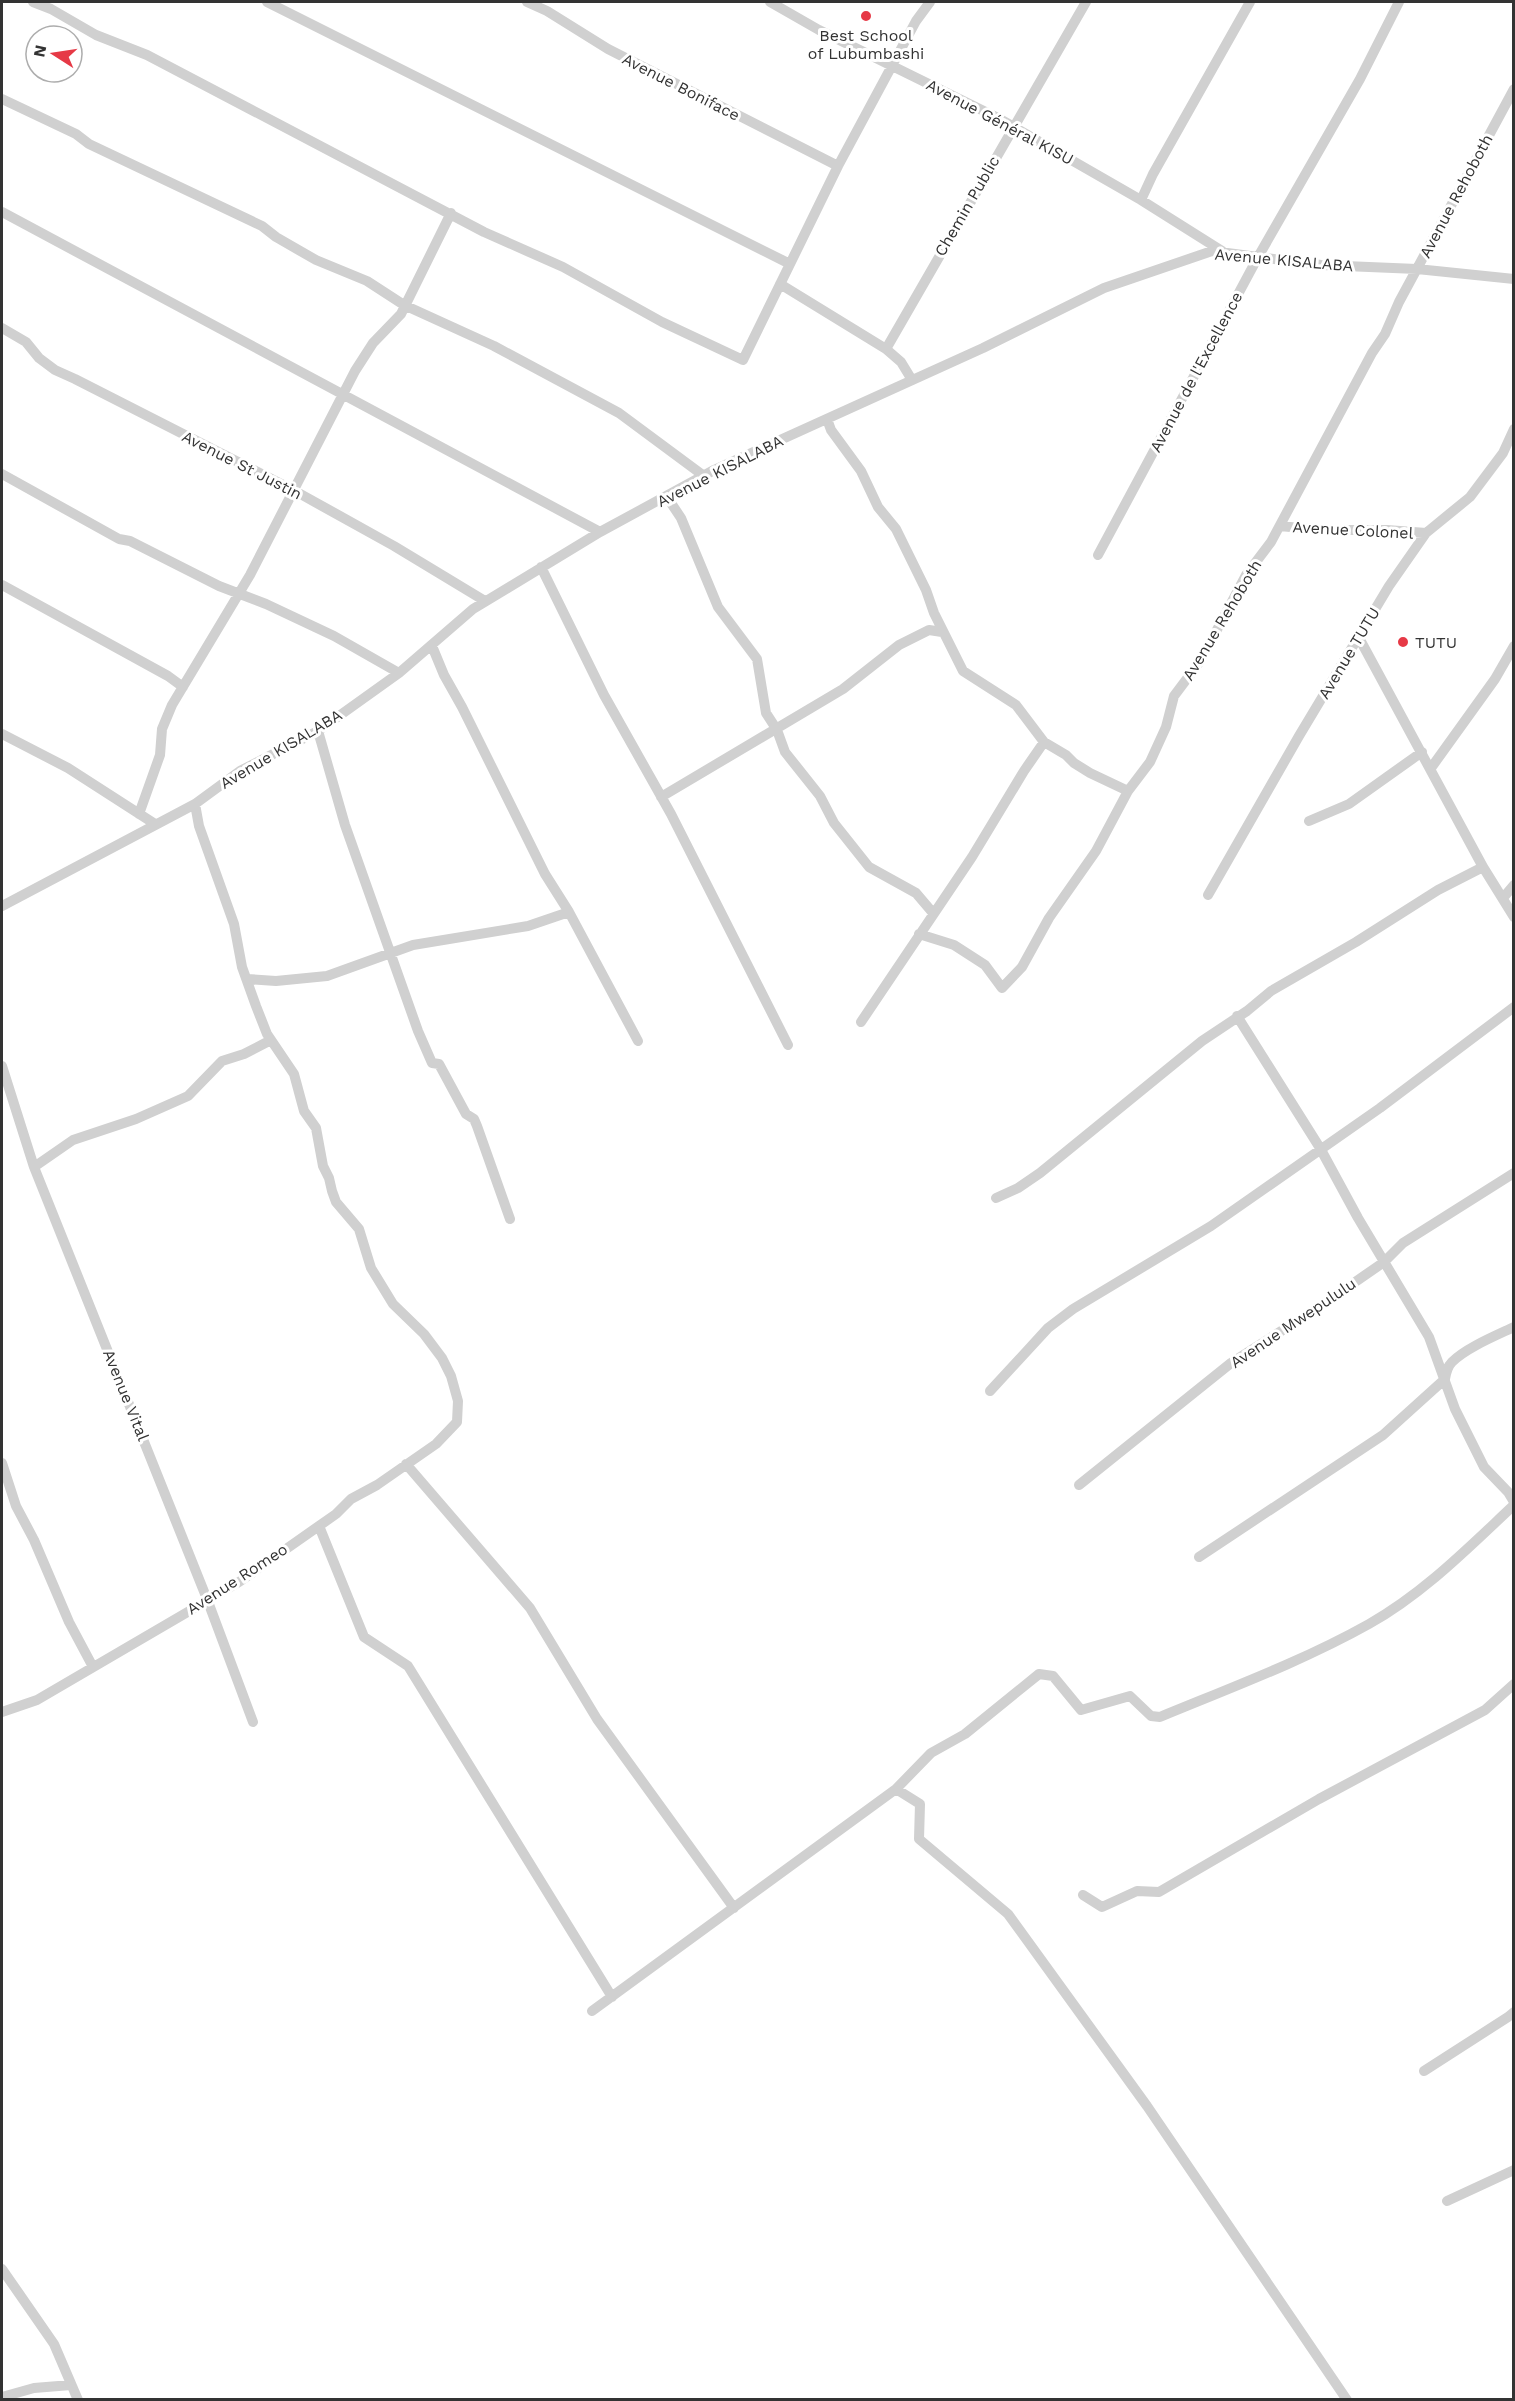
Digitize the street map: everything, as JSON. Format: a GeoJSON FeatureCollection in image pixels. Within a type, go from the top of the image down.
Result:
{"type":"FeatureCollection","features":[{"type":"Feature","properties":{"kind":"street"},"geometry":{"type":"LineString","coordinates":[[33,2],[51,9],[96,35],[147,55],[493,236],[563,267],[662,322],[743,360],[838,166],[916,21],[930,2]]}},
{"type":"Feature","properties":{"kind":"street"},"geometry":{"type":"LineString","coordinates":[[267,2],[790,264]]}},
{"type":"Feature","properties":{"kind":"street","name":"Avenue Boniface"},"geometry":{"type":"LineString","coordinates":[[527,2],[547,11],[608,49],[838,166]]}},
{"type":"Feature","properties":{"kind":"street","name":"Avenue Général KISU"},"geometry":{"type":"LineString","coordinates":[[770,2],[819,30],[1012,126],[1141,200],[1224,253]]}},
{"type":"Feature","properties":{"kind":"street","name":"Chemin Public"},"geometry":{"type":"LineString","coordinates":[[886,349],[1012,126],[1086,2]]}},
{"type":"Feature","properties":{"kind":"street"},"geometry":{"type":"LineString","coordinates":[[1141,200],[1153,174],[1250,2]]}},
{"type":"Feature","properties":{"kind":"street","name":"Avenue de l'Excellence"},"geometry":{"type":"LineString","coordinates":[[1098,555],[1258,257],[1360,79],[1400,2]]}},
{"type":"Feature","properties":{"kind":"street","name":"Avenue Rehoboth"},"geometry":{"type":"LineString","coordinates":[[919,934],[954,945],[985,965],[1002,988],[1022,967],[1049,918],[1096,851],[1128,791],[1158,748],[1174,696],[1201,660],[1232,597],[1280,526],[1372,353],[1385,334],[1417,269],[1514,89]]}},
{"type":"Feature","properties":{"kind":"street"},"geometry":{"type":"LineString","coordinates":[[2,99],[76,134],[89,144],[262,226],[276,237],[316,260],[367,281],[404,304],[494,346],[619,413],[704,476]]}},
{"type":"Feature","properties":{"kind":"street"},"geometry":{"type":"LineString","coordinates":[[2,213],[600,532]]}},
{"type":"Feature","properties":{"kind":"street"},"geometry":{"type":"LineString","coordinates":[[139,814],[160,755],[162,729],[183,687],[239,594],[373,343],[401,314],[451,213]]}},
{"type":"Feature","properties":{"kind":"street","name":"Avenue KISALABA"},"geometry":{"type":"LineString","coordinates":[[5,901],[195,804],[240,771],[318,731],[399,673],[485,601],[600,532],[704,476],[982,348],[1104,288],[1212,251],[1321,265],[1417,269],[1514,279]]}},
{"type":"Feature","properties":{"kind":"street"},"geometry":{"type":"LineString","coordinates":[[780,284],[886,349],[901,362],[912,380]]}},
{"type":"Feature","properties":{"kind":"street","name":"Avenue St Justin"},"geometry":{"type":"LineString","coordinates":[[2,328],[26,342],[39,358],[55,370],[295,491],[394,546],[485,601]]}},
{"type":"Feature","properties":{"kind":"street"},"geometry":{"type":"LineString","coordinates":[[827,419],[831,430],[861,471],[878,507],[896,529],[926,590],[942,632],[963,671],[1016,705],[1044,742],[1066,754],[1074,763],[1090,773],[1128,791]]}},
{"type":"Feature","properties":{"kind":"street","name":"Avenue TUTU"},"geometry":{"type":"LineString","coordinates":[[1208,895],[1299,736],[1389,586],[1426,533],[1470,497],[1503,453],[1514,429]]}},
{"type":"Feature","properties":{"kind":"street"},"geometry":{"type":"LineString","coordinates":[[2,474],[119,539],[130,541],[219,586],[266,604],[334,636],[399,673]]}},
{"type":"Feature","properties":{"kind":"street"},"geometry":{"type":"LineString","coordinates":[[667,497],[681,518],[718,607],[757,659],[766,713],[777,730],[785,752],[820,796],[834,823],[869,867],[916,893],[933,913]]}},
{"type":"Feature","properties":{"kind":"street","name":"Avenue Colonel"},"geometry":{"type":"LineString","coordinates":[[1280,526],[1321,530],[1387,530],[1426,533]]}},
{"type":"Feature","properties":{"kind":"street"},"geometry":{"type":"LineString","coordinates":[[541,567],[604,695],[661,797],[788,1045]]}},
{"type":"Feature","properties":{"kind":"street"},"geometry":{"type":"LineString","coordinates":[[2,585],[168,676],[183,687]]}},
{"type":"Feature","properties":{"kind":"street"},"geometry":{"type":"LineString","coordinates":[[661,797],[843,689],[899,645],[929,630],[942,632]]}},
{"type":"Feature","properties":{"kind":"street"},"geometry":{"type":"LineString","coordinates":[[1358,636],[1483,867],[1514,916]]}},
{"type":"Feature","properties":{"kind":"street"},"geometry":{"type":"LineString","coordinates":[[432,646],[444,675],[545,874],[569,912],[638,1041]]}},
{"type":"Feature","properties":{"kind":"street"},"geometry":{"type":"LineString","coordinates":[[1431,768],[1495,679],[1514,646]]}},
{"type":"Feature","properties":{"kind":"street"},"geometry":{"type":"LineString","coordinates":[[318,731],[345,825],[432,1063],[439,1064],[466,1114],[474,1119],[510,1219]]}},
{"type":"Feature","properties":{"kind":"street"},"geometry":{"type":"LineString","coordinates":[[2,735],[68,768],[155,824]]}},
{"type":"Feature","properties":{"kind":"street"},"geometry":{"type":"LineString","coordinates":[[861,1022],[972,857],[1044,742]]}},
{"type":"Feature","properties":{"kind":"street"},"geometry":{"type":"LineString","coordinates":[[1309,821],[1349,804],[1422,752]]}},
{"type":"Feature","properties":{"kind":"street"},"geometry":{"type":"LineString","coordinates":[[34,1167],[73,1140],[136,1119],[188,1096],[222,1061],[244,1054],[271,1040],[261,1021],[247,979],[234,924],[199,826],[195,804]]}},
{"type":"Feature","properties":{"kind":"street"},"geometry":{"type":"LineString","coordinates":[[996,1198],[1018,1188],[1040,1173],[1202,1041],[1247,1011],[1270,991],[1356,942],[1438,890],[1483,867]]}},
{"type":"Feature","properties":{"kind":"street"},"geometry":{"type":"LineString","coordinates":[[1503,898],[1514,885]]}},
{"type":"Feature","properties":{"kind":"street"},"geometry":{"type":"LineString","coordinates":[[247,979],[276,981],[327,976],[428,941],[528,926],[569,912]]}},
{"type":"Feature","properties":{"kind":"street"},"geometry":{"type":"LineString","coordinates":[[990,1391],[1048,1328],[1073,1309],[1211,1226],[1380,1108],[1514,1007]]}},
{"type":"Feature","properties":{"kind":"street"},"geometry":{"type":"LineString","coordinates":[[592,2011],[896,1788],[931,1753],[965,1734],[1039,1674],[1053,1676],[1081,1710],[1130,1696],[1151,1716],[1160,1717],[1303,1657],[1370,1624],[1416,1593],[1452,1564],[1514,1503],[1508,1492],[1484,1467],[1466,1433],[1429,1336],[1384,1262],[1320,1148],[1237,1016]]}},
{"type":"Feature","properties":{"kind":"street","name":"Avenue Romeo"},"geometry":{"type":"LineString","coordinates":[[2,1712],[37,1700],[238,1582],[336,1514],[351,1499],[377,1485],[435,1444],[457,1422],[458,1401],[451,1376],[442,1358],[424,1334],[393,1304],[374,1273],[359,1229],[336,1202],[323,1166],[316,1128],[304,1111],[294,1074],[271,1040]]}},
{"type":"Feature","properties":{"kind":"street","name":"Avenue Vital"},"geometry":{"type":"LineString","coordinates":[[2,1066],[34,1167],[207,1599],[253,1722]]}},
{"type":"Feature","properties":{"kind":"street","name":"Avenue Mwepululu"},"geometry":{"type":"LineString","coordinates":[[1079,1485],[1231,1363],[1384,1262],[1402,1243],[1514,1173]]}},
{"type":"Feature","properties":{"kind":"street"},"geometry":{"type":"LineString","coordinates":[[1199,1557],[1383,1435],[1445,1380],[1447,1369],[1452,1362],[1481,1343],[1514,1327]]}},
{"type":"Feature","properties":{"kind":"street"},"geometry":{"type":"LineString","coordinates":[[2,1463],[16,1506],[34,1540],[69,1622],[93,1666]]}},
{"type":"Feature","properties":{"kind":"street"},"geometry":{"type":"LineString","coordinates":[[406,1464],[530,1608],[597,1719],[734,1908]]}},
{"type":"Feature","properties":{"kind":"street"},"geometry":{"type":"LineString","coordinates":[[318,1526],[364,1637],[408,1666],[612,1997]]}},
{"type":"Feature","properties":{"kind":"street"},"geometry":{"type":"LineString","coordinates":[[1083,1895],[1102,1907],[1137,1891],[1159,1892],[1318,1799],[1485,1710],[1514,1684]]}},
{"type":"Feature","properties":{"kind":"street"},"geometry":{"type":"LineString","coordinates":[[896,1788],[920,1804],[920,1839],[1008,1914],[1147,2106],[1347,2400]]}},
{"type":"Feature","properties":{"kind":"street"},"geometry":{"type":"LineString","coordinates":[[1424,2070],[1514,2012]]}},
{"type":"Feature","properties":{"kind":"street"},"geometry":{"type":"LineString","coordinates":[[1447,2201],[1514,2170]]}},
{"type":"Feature","properties":{"kind":"street"},"geometry":{"type":"LineString","coordinates":[[2,2269],[54,2344],[78,2400]]}},
{"type":"Feature","properties":{"kind":"street"},"geometry":{"type":"LineString","coordinates":[[2,2397],[34,2388],[71,2385]]}},
{"type":"Feature","properties":{"kind":"place","name":"Best School of Lubumbashi"},"geometry":{"type":"Point","coordinates":[866,16]}},
{"type":"Feature","properties":{"kind":"place","name":"TUTU"},"geometry":{"type":"Point","coordinates":[1403,642]}}]}
